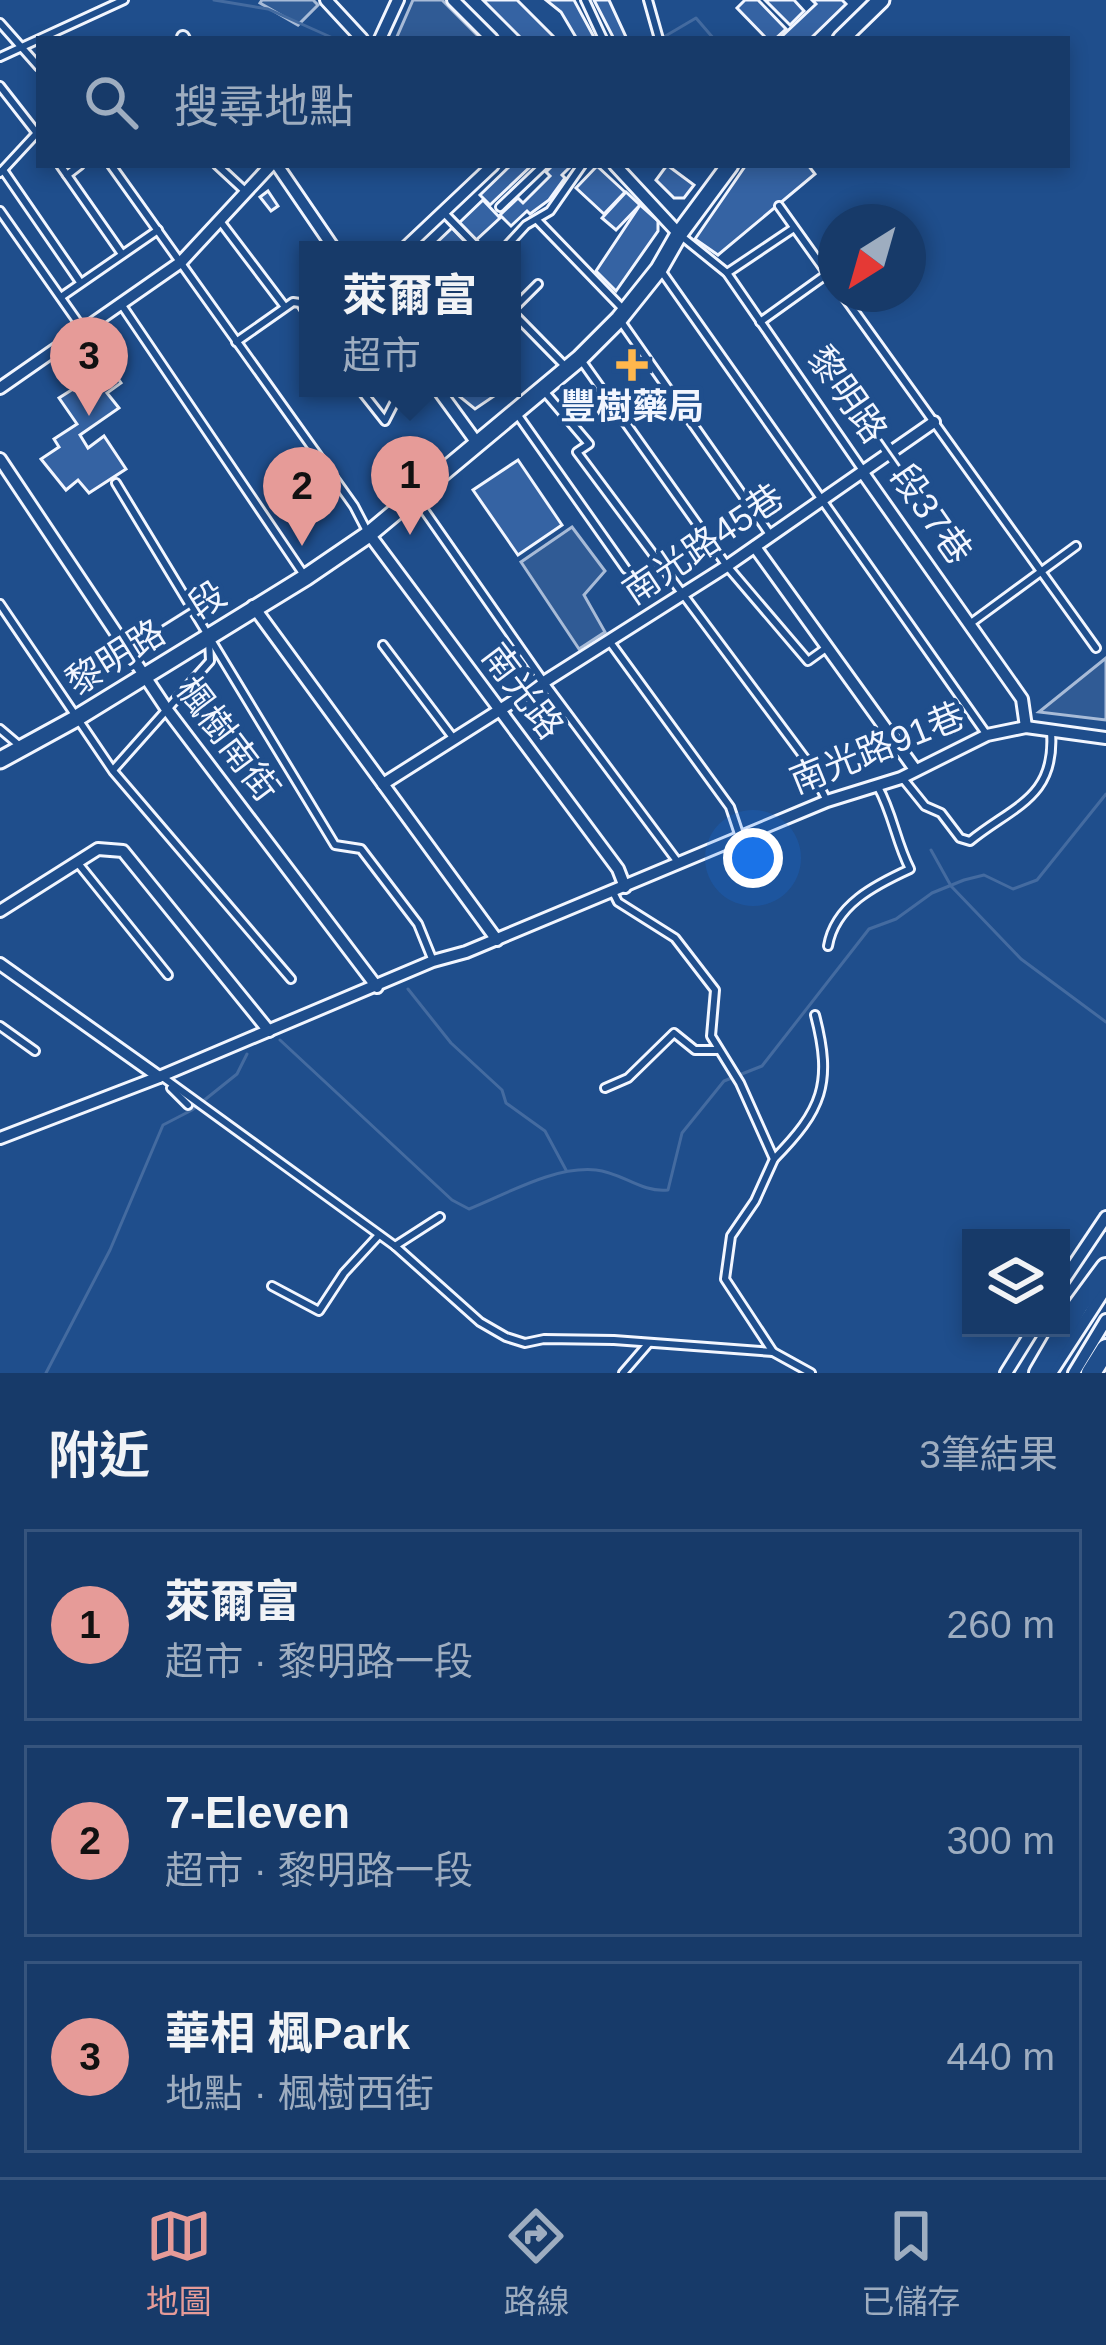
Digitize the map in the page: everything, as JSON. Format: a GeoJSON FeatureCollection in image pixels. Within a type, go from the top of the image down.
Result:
{"type":"FeatureCollection","features":[{"type":"Feature","properties":{"kind":"highway"},"geometry":{"type":"LineString","coordinates":[[1039,1373],[1106,1268]]}},
{"type":"Feature","properties":{"kind":"highway"},"geometry":{"type":"LineString","coordinates":[[1091,1373],[1106,1349]]}},
{"type":"Feature","properties":{"kind":"main road"},"geometry":{"type":"LineString","coordinates":[[844,36],[877,1]]}},
{"type":"Feature","properties":{"kind":"main road","name":"黎明路一段"},"geometry":{"type":"LineString","coordinates":[[0,760],[75,719],[368,534],[573,363],[622,315],[728,168]]}},
{"type":"Feature","properties":{"kind":"street"},"geometry":{"type":"LineString","coordinates":[[326,0],[359,36]]}},
{"type":"Feature","properties":{"kind":"street"},"geometry":{"type":"LineString","coordinates":[[381,36],[398,0]]}},
{"type":"Feature","properties":{"kind":"street"},"geometry":{"type":"LineString","coordinates":[[453,0],[489,36]]}},
{"type":"Feature","properties":{"kind":"street"},"geometry":{"type":"LineString","coordinates":[[0,388],[163,270],[181,262],[271,168]]}},
{"type":"Feature","properties":{"kind":"street"},"geometry":{"type":"LineString","coordinates":[[276,168],[329,241]]}},
{"type":"Feature","properties":{"kind":"street"},"geometry":{"type":"LineString","coordinates":[[412,241],[490,168]]}},
{"type":"Feature","properties":{"kind":"street"},"geometry":{"type":"LineString","coordinates":[[618,168],[679,235]]}},
{"type":"Feature","properties":{"kind":"street"},"geometry":{"type":"LineString","coordinates":[[444,397],[477,443]]}},
{"type":"Feature","properties":{"kind":"street","name":"南光路45巷"},"geometry":{"type":"LineString","coordinates":[[383,784],[727,566],[934,422]]}},
{"type":"Feature","properties":{"kind":"street","name":"楓樹南街"},"geometry":{"type":"LineString","coordinates":[[0,459],[168,711],[377,987]]}},
{"type":"Feature","properties":{"kind":"street","name":"黎明路一段37巷"},"geometry":{"type":"LineString","coordinates":[[863,472],[1022,699],[1026,727]]}},
{"type":"Feature","properties":{"kind":"street","name":"南光路"},"geometry":{"type":"LineString","coordinates":[[368,534],[618,868],[619,890]]}},
{"type":"Feature","properties":{"kind":"street"},"geometry":{"type":"LineString","coordinates":[[755,547],[914,768]]}},
{"type":"Feature","properties":{"kind":"street"},"geometry":{"type":"LineString","coordinates":[[253,606],[497,940]]}},
{"type":"Feature","properties":{"kind":"street","name":"南光路91巷"},"geometry":{"type":"LineString","coordinates":[[0,1138],[161,1077],[827,801],[901,778],[987,735],[1026,727],[1106,738]]}},
{"type":"Feature","properties":{"kind":"street"},"geometry":{"type":"LineString","coordinates":[[0,910],[98,849],[123,851],[269,1031]]}},
{"type":"Feature","properties":{"kind":"street"},"geometry":{"type":"LineString","coordinates":[[0,964],[161,1077]]}},
{"type":"Feature","properties":{"kind":"street"},"geometry":{"type":"LineString","coordinates":[[1070,1271],[1106,1217]]}},
{"type":"Feature","properties":{"kind":"street"},"geometry":{"type":"LineString","coordinates":[[1051,1373],[1106,1288]]}},
{"type":"Feature","properties":{"kind":"street"},"geometry":{"type":"LineString","coordinates":[[1074,1373],[1106,1320]]}},
{"type":"Feature","properties":{"kind":"street"},"geometry":{"type":"LineString","coordinates":[[1008,1372],[1029,1337]]}},
{"type":"Feature","properties":{"kind":"lane"},"geometry":{"type":"LineString","coordinates":[[41,36],[124,0]]}},
{"type":"Feature","properties":{"kind":"lane"},"geometry":{"type":"LineString","coordinates":[[585,0],[603,36]]}},
{"type":"Feature","properties":{"kind":"lane"},"geometry":{"type":"LineString","coordinates":[[648,0],[658,36]]}},
{"type":"Feature","properties":{"kind":"lane"},"geometry":{"type":"LineString","coordinates":[[0,23],[15,44],[22,44]]}},
{"type":"Feature","properties":{"kind":"lane"},"geometry":{"type":"LineString","coordinates":[[0,57],[36,38]]}},
{"type":"Feature","properties":{"kind":"lane"},"geometry":{"type":"LineString","coordinates":[[22,44],[36,63]]}},
{"type":"Feature","properties":{"kind":"lane"},"geometry":{"type":"LineString","coordinates":[[0,86],[36,132]]}},
{"type":"Feature","properties":{"kind":"lane"},"geometry":{"type":"LineString","coordinates":[[36,137],[2,172],[80,282]]}},
{"type":"Feature","properties":{"kind":"lane"},"geometry":{"type":"LineString","coordinates":[[62,168],[122,254]]}},
{"type":"Feature","properties":{"kind":"lane"},"geometry":{"type":"LineString","coordinates":[[67,175],[76,168]]}},
{"type":"Feature","properties":{"kind":"lane"},"geometry":{"type":"LineString","coordinates":[[113,168],[354,506],[368,534]]}},
{"type":"Feature","properties":{"kind":"lane"},"geometry":{"type":"LineString","coordinates":[[220,168],[245,191]]}},
{"type":"Feature","properties":{"kind":"lane"},"geometry":{"type":"LineString","coordinates":[[500,207],[541,168]]}},
{"type":"Feature","properties":{"kind":"lane"},"geometry":{"type":"LineString","coordinates":[[511,241],[526,225],[550,212],[580,168]]}},
{"type":"Feature","properties":{"kind":"lane"},"geometry":{"type":"LineString","coordinates":[[779,206],[818,261]]}},
{"type":"Feature","properties":{"kind":"lane"},"geometry":{"type":"LineString","coordinates":[[0,211],[84,331]]}},
{"type":"Feature","properties":{"kind":"lane"},"geometry":{"type":"LineString","coordinates":[[442,211],[471,241]]}},
{"type":"Feature","properties":{"kind":"lane"},"geometry":{"type":"LineString","coordinates":[[220,220],[285,307]]}},
{"type":"Feature","properties":{"kind":"lane"},"geometry":{"type":"LineString","coordinates":[[536,220],[622,315],[772,536]]}},
{"type":"Feature","properties":{"kind":"lane"},"geometry":{"type":"LineString","coordinates":[[727,273],[794,228]]}},
{"type":"Feature","properties":{"kind":"lane"},"geometry":{"type":"LineString","coordinates":[[61,297],[158,230]]}},
{"type":"Feature","properties":{"kind":"lane","name":"黎明路一段37巷"},"geometry":{"type":"LineString","coordinates":[[679,235],[727,273],[863,472]]}},
{"type":"Feature","properties":{"kind":"lane"},"geometry":{"type":"LineString","coordinates":[[659,269],[987,735]]}},
{"type":"Feature","properties":{"kind":"lane"},"geometry":{"type":"LineString","coordinates":[[760,322],[818,280]]}},
{"type":"Feature","properties":{"kind":"lane"},"geometry":{"type":"LineString","coordinates":[[521,302],[538,284]]}},
{"type":"Feature","properties":{"kind":"lane"},"geometry":{"type":"LineString","coordinates":[[236,342],[293,302],[299,303]]}},
{"type":"Feature","properties":{"kind":"lane"},"geometry":{"type":"LineString","coordinates":[[121,304],[306,577]]}},
{"type":"Feature","properties":{"kind":"lane"},"geometry":{"type":"LineString","coordinates":[[855,312],[1096,649]]}},
{"type":"Feature","properties":{"kind":"lane"},"geometry":{"type":"LineString","coordinates":[[521,319],[573,363],[727,566],[808,661],[826,648]]}},
{"type":"Feature","properties":{"kind":"lane"},"geometry":{"type":"LineString","coordinates":[[542,388],[589,444],[577,452],[807,761],[827,801]]}},
{"type":"Feature","properties":{"kind":"lane"},"geometry":{"type":"LineString","coordinates":[[366,397],[385,421],[397,397]]}},
{"type":"Feature","properties":{"kind":"lane"},"geometry":{"type":"LineString","coordinates":[[515,411],[626,569]]}},
{"type":"Feature","properties":{"kind":"lane"},"geometry":{"type":"LineString","coordinates":[[116,483],[335,845],[361,849],[418,924],[433,961]]}},
{"type":"Feature","properties":{"kind":"lane"},"geometry":{"type":"LineString","coordinates":[[412,494],[678,863]]}},
{"type":"Feature","properties":{"kind":"lane"},"geometry":{"type":"LineString","coordinates":[[970,623],[1076,545]]}},
{"type":"Feature","properties":{"kind":"lane"},"geometry":{"type":"LineString","coordinates":[[0,604],[113,771],[292,979]]}},
{"type":"Feature","properties":{"kind":"lane"},"geometry":{"type":"LineString","coordinates":[[113,771],[210,661],[208,637]]}},
{"type":"Feature","properties":{"kind":"lane"},"geometry":{"type":"LineString","coordinates":[[610,642],[730,807],[740,838]]}},
{"type":"Feature","properties":{"kind":"lane"},"geometry":{"type":"LineString","coordinates":[[383,645],[454,740]]}},
{"type":"Feature","properties":{"kind":"lane"},"geometry":{"type":"LineString","coordinates":[[0,729],[22,747]]}},
{"type":"Feature","properties":{"kind":"lane"},"geometry":{"type":"LineString","coordinates":[[901,778],[960,838],[970,841],[1034,796],[1048,775],[1051,732]]}},
{"type":"Feature","properties":{"kind":"lane"},"geometry":{"type":"LineString","coordinates":[[828,946],[846,909],[882,882],[910,869],[878,786]]}},
{"type":"Feature","properties":{"kind":"lane"},"geometry":{"type":"LineString","coordinates":[[77,862],[168,975]]}},
{"type":"Feature","properties":{"kind":"lane"},"geometry":{"type":"LineString","coordinates":[[619,890],[618,902],[675,938],[710,980],[716,995],[711,1036],[740,1083],[774,1159]]}},
{"type":"Feature","properties":{"kind":"lane"},"geometry":{"type":"LineString","coordinates":[[773,1352],[725,1279],[724,1269],[734,1229],[755,1201],[774,1159],[807,1126],[819,1100],[823,1046],[815,1015]]}},
{"type":"Feature","properties":{"kind":"lane"},"geometry":{"type":"LineString","coordinates":[[0,1026],[35,1051]]}},
{"type":"Feature","properties":{"kind":"lane"},"geometry":{"type":"LineString","coordinates":[[605,1088],[628,1078],[674,1033],[695,1050],[717,1050]]}},
{"type":"Feature","properties":{"kind":"lane"},"geometry":{"type":"LineString","coordinates":[[161,1077],[188,1105]]}},
{"type":"Feature","properties":{"kind":"lane"},"geometry":{"type":"LineString","coordinates":[[161,1077],[395,1246],[480,1322],[518,1342],[563,1338],[773,1352],[811,1373]]}},
{"type":"Feature","properties":{"kind":"lane"},"geometry":{"type":"LineString","coordinates":[[395,1246],[440,1217]]}},
{"type":"Feature","properties":{"kind":"lane"},"geometry":{"type":"LineString","coordinates":[[272,1286],[319,1311],[344,1273],[379,1234]]}},
{"type":"Feature","properties":{"kind":"lane"},"geometry":{"type":"LineString","coordinates":[[623,1373],[650,1342]]}},
{"type":"Feature","properties":{"kind":"shaded area"},"geometry":{"type":"Polygon","coordinates":[[[313,0],[318,5],[298,25],[260,3],[313,0]]]}},
{"type":"Feature","properties":{"kind":"shaded area"},"geometry":{"type":"Polygon","coordinates":[[[413,0],[442,0],[478,36],[397,36],[413,0]]]}},
{"type":"Feature","properties":{"kind":"shaded area"},"geometry":{"type":"Polygon","coordinates":[[[572,527],[605,571],[584,595],[605,632],[579,649],[521,562],[572,527]]]}},
{"type":"Feature","properties":{"kind":"shaded area"},"geometry":{"type":"Polygon","coordinates":[[[1106,658],[1106,720],[1039,712],[1106,658]]]}},
{"type":"Feature","properties":{"kind":"building"},"geometry":{"type":"Polygon","coordinates":[[[483,0],[517,0],[553,36],[519,36],[483,0]]]}},
{"type":"Feature","properties":{"kind":"building"},"geometry":{"type":"Polygon","coordinates":[[[546,0],[574,0],[593,36],[575,36],[561,12],[546,0]]]}},
{"type":"Feature","properties":{"kind":"building"},"geometry":{"type":"Polygon","coordinates":[[[594,0],[609,0],[626,36],[612,36],[594,0]]]}},
{"type":"Feature","properties":{"kind":"building"},"geometry":{"type":"Polygon","coordinates":[[[745,0],[758,0],[786,29],[778,36],[764,36],[737,8],[745,0]]]}},
{"type":"Feature","properties":{"kind":"building"},"geometry":{"type":"Polygon","coordinates":[[[765,0],[794,0],[804,11],[790,25],[765,0]]]}},
{"type":"Feature","properties":{"kind":"building"},"geometry":{"type":"Polygon","coordinates":[[[812,0],[846,4],[813,36],[782,36],[816,4],[812,0]]]}},
{"type":"Feature","properties":{"kind":"building"},"geometry":{"type":"Polygon","coordinates":[[[508,168],[529,168],[490,205],[480,195],[508,168]]]}},
{"type":"Feature","properties":{"kind":"building"},"geometry":{"type":"Polygon","coordinates":[[[569,168],[549,200],[511,226],[500,215],[518,198],[523,203],[550,176],[546,172],[569,168]]]}},
{"type":"Feature","properties":{"kind":"building"},"geometry":{"type":"Polygon","coordinates":[[[599,168],[625,192],[604,214],[576,188],[599,168]]]}},
{"type":"Feature","properties":{"kind":"building"},"geometry":{"type":"Polygon","coordinates":[[[665,168],[671,168],[694,185],[684,198],[674,198],[656,180],[665,168]]]}},
{"type":"Feature","properties":{"kind":"building"},"geometry":{"type":"Polygon","coordinates":[[[744,168],[810,168],[815,174],[718,255],[695,239],[744,168]]]}},
{"type":"Feature","properties":{"kind":"building"},"geometry":{"type":"Polygon","coordinates":[[[268,191],[278,206],[271,211],[260,197],[268,191]]]}},
{"type":"Feature","properties":{"kind":"building"},"geometry":{"type":"Polygon","coordinates":[[[626,192],[640,205],[616,230],[602,218],[626,192]]]}},
{"type":"Feature","properties":{"kind":"building"},"geometry":{"type":"Polygon","coordinates":[[[483,200],[500,218],[475,241],[459,223],[483,200]]]}},
{"type":"Feature","properties":{"kind":"building"},"geometry":{"type":"Polygon","coordinates":[[[640,205],[658,221],[658,231],[616,291],[596,271],[640,205]]]}},
{"type":"Feature","properties":{"kind":"building"},"geometry":{"type":"Polygon","coordinates":[[[452,228],[464,241],[438,241],[452,228]]]}},
{"type":"Feature","properties":{"kind":"building"},"geometry":{"type":"Polygon","coordinates":[[[97,348],[121,383],[107,393],[119,408],[80,435],[88,448],[104,436],[126,469],[89,493],[78,480],[66,490],[41,459],[59,447],[54,439],[77,424],[59,398],[73,389],[59,370],[97,348]]]}},
{"type":"Feature","properties":{"kind":"building"},"geometry":{"type":"Polygon","coordinates":[[[460,397],[493,397],[475,409],[460,397]]]}},
{"type":"Feature","properties":{"kind":"building"},"geometry":{"type":"Polygon","coordinates":[[[518,460],[562,525],[518,555],[473,490],[518,460]]]}},
{"type":"Feature","properties":{"kind":"waterway"},"geometry":{"type":"LineString","coordinates":[[214,0],[268,9],[328,36]]}},
{"type":"Feature","properties":{"kind":"waterway"},"geometry":{"type":"LineString","coordinates":[[665,36],[696,18],[711,36]]}},
{"type":"Feature","properties":{"kind":"waterway"},"geometry":{"type":"LineString","coordinates":[[280,1040],[452,1200],[469,1209],[531,1182],[580,1170],[668,1190],[682,1133],[724,1081],[762,1066],[869,929],[964,880],[984,875],[1013,889],[1037,880],[1106,794]]}},
{"type":"Feature","properties":{"kind":"waterway"},"geometry":{"type":"LineString","coordinates":[[931,850],[951,886],[1021,959],[1106,1022]]}},
{"type":"Feature","properties":{"kind":"waterway"},"geometry":{"type":"LineString","coordinates":[[408,989],[451,1043],[502,1090],[506,1103],[545,1131],[566,1170]]}},
{"type":"Feature","properties":{"kind":"waterway"},"geometry":{"type":"LineString","coordinates":[[46,1373],[110,1250],[163,1125],[192,1110],[237,1074],[247,1054]]}},
{"type":"Feature","properties":{"kind":"place","name":"豐樹藥局"},"geometry":{"type":"Point","coordinates":[632,365]}},
{"type":"Feature","properties":{"kind":"place","name":"華相 楓Park"},"geometry":{"type":"Point","coordinates":[89,416]}},
{"type":"Feature","properties":{"kind":"place","name":"萊爾富"},"geometry":{"type":"Point","coordinates":[410,535]}},
{"type":"Feature","properties":{"kind":"place","name":"7-Eleven"},"geometry":{"type":"Point","coordinates":[302,546]}}]}
